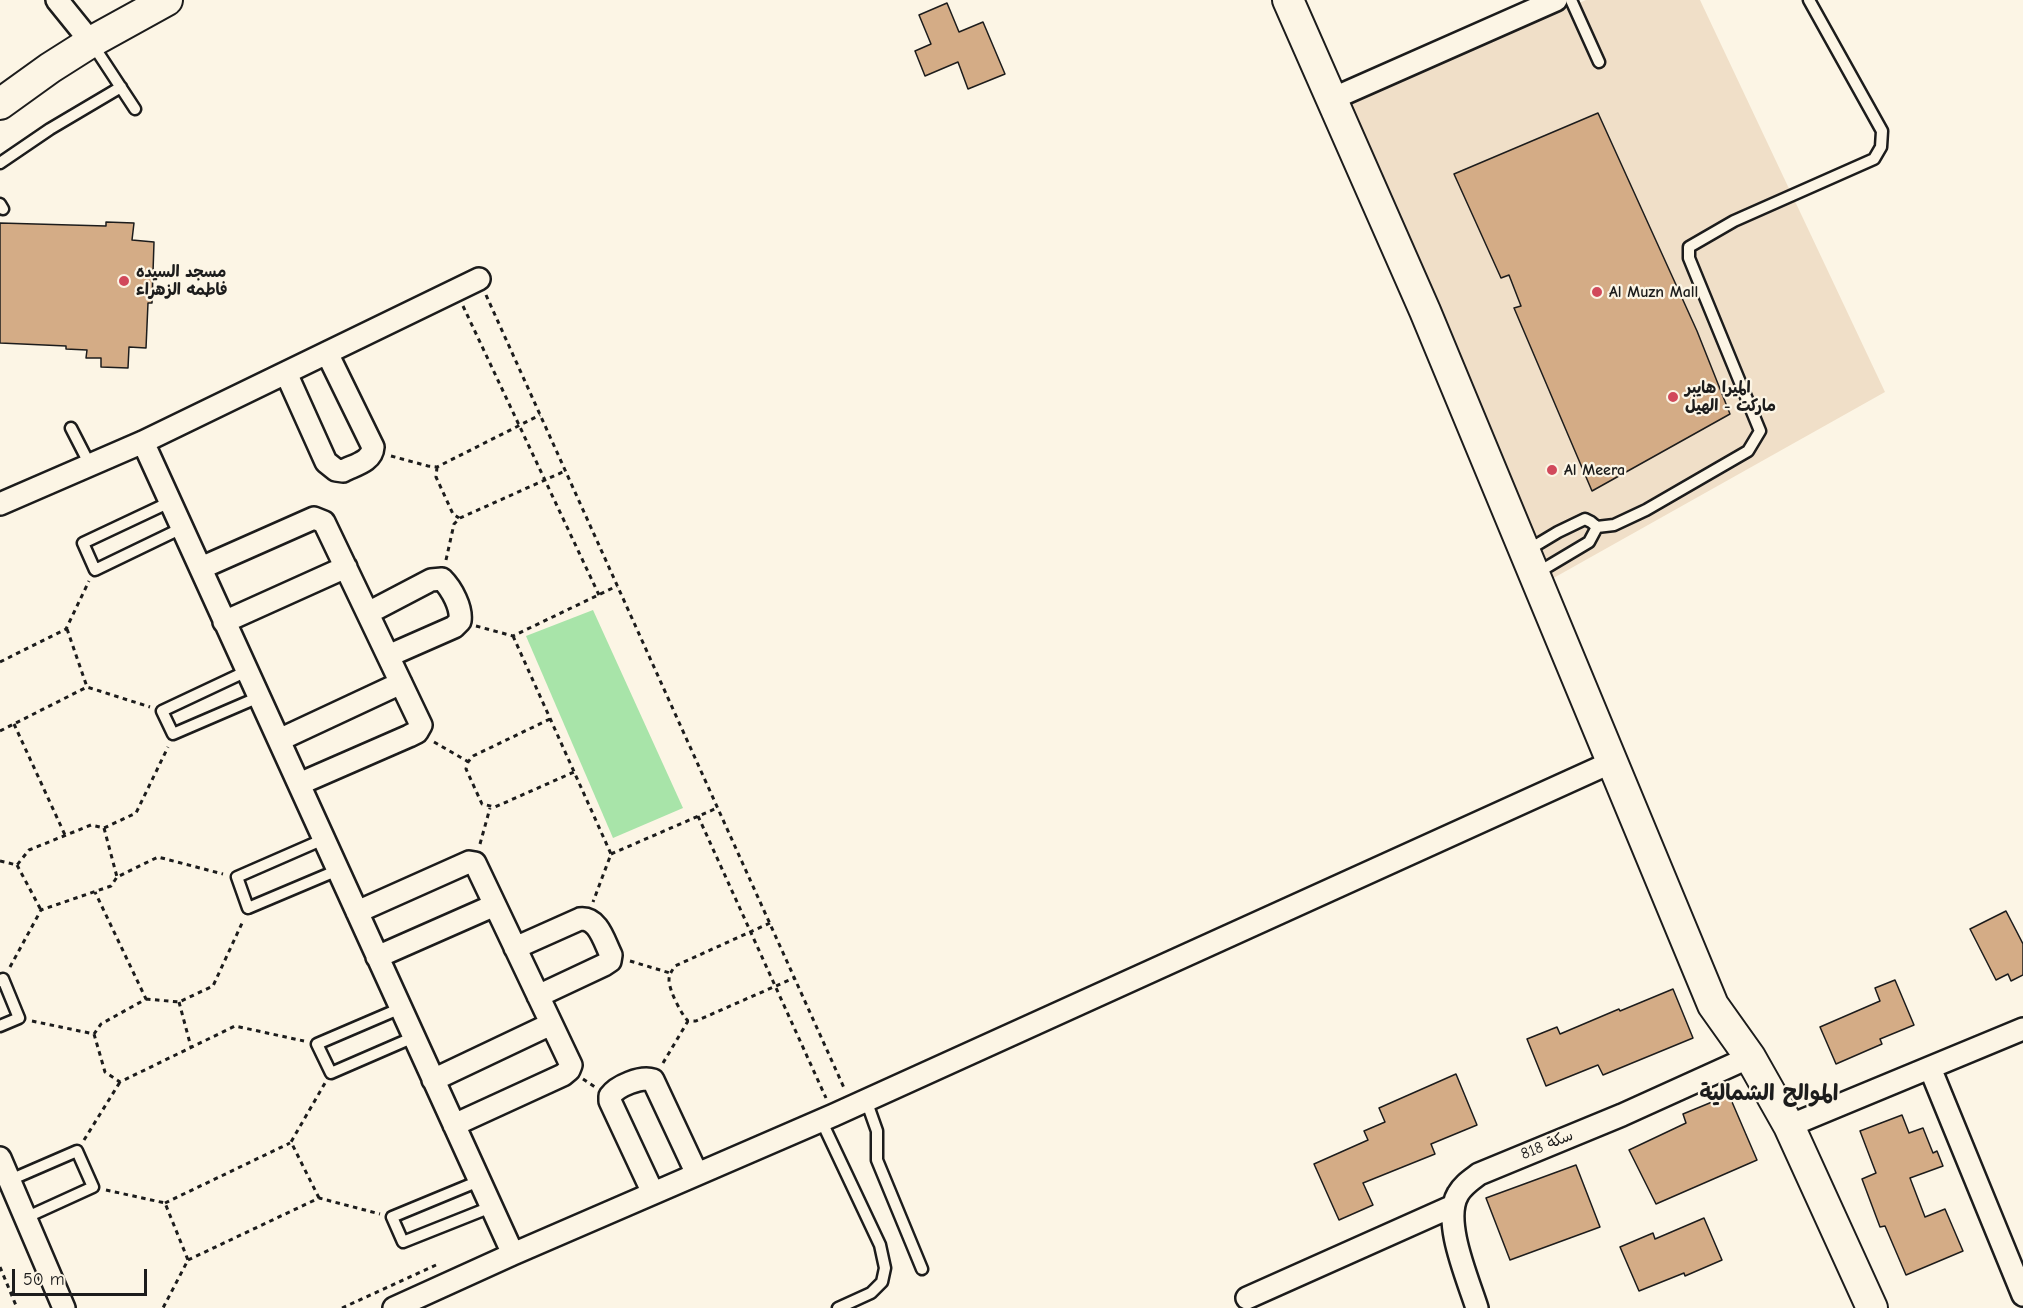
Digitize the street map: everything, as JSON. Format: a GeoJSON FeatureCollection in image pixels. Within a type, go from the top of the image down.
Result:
{"type":"FeatureCollection","features":[{"type":"Feature","properties":{"kind":"street"},"geometry":{"type":"LineString","coordinates":[[57,0],[91,42]]}},
{"type":"Feature","properties":{"kind":"street"},"geometry":{"type":"LineString","coordinates":[[0,104],[91,42],[168,0]]}},
{"type":"Feature","properties":{"kind":"street"},"geometry":{"type":"LineString","coordinates":[[1288,0],[1425,311],[1713,1005],[1750,1057],[1789,1126],[1872,1308]]}},
{"type":"Feature","properties":{"kind":"street"},"geometry":{"type":"LineString","coordinates":[[1332,99],[1556,0]]}},
{"type":"Feature","properties":{"kind":"street"},"geometry":{"type":"LineString","coordinates":[[0,504],[143,442],[479,279]]}},
{"type":"Feature","properties":{"kind":"street"},"geometry":{"type":"LineString","coordinates":[[286,373],[330,468],[343,471],[368,459],[373,451],[327,353]]}},
{"type":"Feature","properties":{"kind":"street"},"geometry":{"type":"LineString","coordinates":[[143,442],[513,1254]]}},
{"type":"Feature","properties":{"kind":"street"},"geometry":{"type":"LineString","coordinates":[[201,568],[314,518],[324,522],[401,683],[419,728],[299,784]]}},
{"type":"Feature","properties":{"kind":"street"},"geometry":{"type":"LineString","coordinates":[[224,622],[346,567]]}},
{"type":"Feature","properties":{"kind":"street"},"geometry":{"type":"LineString","coordinates":[[368,613],[431,580],[442,579],[461,614],[460,621],[454,627],[388,656]]}},
{"type":"Feature","properties":{"kind":"street"},"geometry":{"type":"LineString","coordinates":[[279,740],[401,683]]}},
{"type":"Feature","properties":{"kind":"street"},"geometry":{"type":"LineString","coordinates":[[394,1308],[843,1110],[1612,762]]}},
{"type":"Feature","properties":{"kind":"street"},"geometry":{"type":"LineString","coordinates":[[357,912],[469,862],[475,863],[571,1065],[563,1075],[454,1125]]}},
{"type":"Feature","properties":{"kind":"street"},"geometry":{"type":"LineString","coordinates":[[377,957],[495,905]]}},
{"type":"Feature","properties":{"kind":"street"},"geometry":{"type":"LineString","coordinates":[[515,948],[587,918],[594,921],[611,955],[610,961],[604,965],[538,996]]}},
{"type":"Feature","properties":{"kind":"street"},"geometry":{"type":"LineString","coordinates":[[433,1080],[551,1024]]}},
{"type":"Feature","properties":{"kind":"street"},"geometry":{"type":"LineString","coordinates":[[1789,1126],[2023,1029]]}},
{"type":"Feature","properties":{"kind":"street","name":"سكة 818"},"geometry":{"type":"LineString","coordinates":[[1454,1206],[1458,1194],[1479,1174],[1622,1115],[1750,1057]]}},
{"type":"Feature","properties":{"kind":"street"},"geometry":{"type":"LineString","coordinates":[[1929,1068],[2023,1295]]}},
{"type":"Feature","properties":{"kind":"street"},"geometry":{"type":"LineString","coordinates":[[653,1193],[610,1101],[613,1092],[643,1078],[653,1080],[697,1174]]}},
{"type":"Feature","properties":{"kind":"street"},"geometry":{"type":"LineString","coordinates":[[0,1158],[64,1308]]}},
{"type":"Feature","properties":{"kind":"street"},"geometry":{"type":"LineString","coordinates":[[1247,1298],[1454,1206]]}},
{"type":"Feature","properties":{"kind":"street"},"geometry":{"type":"LineString","coordinates":[[1454,1206],[1452,1219],[1458,1246],[1477,1308]]}},
{"type":"Feature","properties":{"kind":"lane"},"geometry":{"type":"LineString","coordinates":[[1570,0],[1599,62]]}},
{"type":"Feature","properties":{"kind":"lane"},"geometry":{"type":"LineString","coordinates":[[1597,527],[1614,525],[1646,510],[1748,451],[1760,431],[1689,258],[1689,247],[1734,221],[1874,159],[1881,147],[1882,131],[1809,0]]}},
{"type":"Feature","properties":{"kind":"lane"},"geometry":{"type":"LineString","coordinates":[[91,42],[135,109]]}},
{"type":"Feature","properties":{"kind":"lane"},"geometry":{"type":"LineString","coordinates":[[0,163],[50,129],[121,87]]}},
{"type":"Feature","properties":{"kind":"lane"},"geometry":{"type":"LineString","coordinates":[[71,428],[90,465]]}},
{"type":"Feature","properties":{"kind":"lane"},"geometry":{"type":"LineString","coordinates":[[170,502],[83,543],[95,570],[182,528]]}},
{"type":"Feature","properties":{"kind":"lane"},"geometry":{"type":"LineString","coordinates":[[1530,563],[1558,532],[1585,519],[1597,527]]}},
{"type":"Feature","properties":{"kind":"lane"},"geometry":{"type":"LineString","coordinates":[[1530,563],[1589,542],[1597,527]]}},
{"type":"Feature","properties":{"kind":"lane"},"geometry":{"type":"LineString","coordinates":[[247,671],[162,711],[173,735],[259,697]]}},
{"type":"Feature","properties":{"kind":"lane"},"geometry":{"type":"LineString","coordinates":[[324,839],[237,877],[248,908],[338,870]]}},
{"type":"Feature","properties":{"kind":"lane"},"geometry":{"type":"LineString","coordinates":[[0,1026],[19,1018],[2,980]]}},
{"type":"Feature","properties":{"kind":"lane"},"geometry":{"type":"LineString","coordinates":[[401,1008],[317,1044],[331,1073],[414,1037]]}},
{"type":"Feature","properties":{"kind":"lane"},"geometry":{"type":"LineString","coordinates":[[843,1110],[877,1131],[877,1160],[922,1269]]}},
{"type":"Feature","properties":{"kind":"lane"},"geometry":{"type":"LineString","coordinates":[[838,1308],[872,1293],[882,1282],[885,1268],[843,1110]]}},
{"type":"Feature","properties":{"kind":"lane"},"geometry":{"type":"LineString","coordinates":[[10,1180],[77,1151],[93,1187],[26,1218]]}},
{"type":"Feature","properties":{"kind":"lane"},"geometry":{"type":"LineString","coordinates":[[479,1180],[392,1217],[403,1242],[491,1207]]}},
{"type":"Feature","properties":{"kind":"path"},"geometry":{"type":"LineString","coordinates":[[479,279],[795,978],[843,1110]]}},
{"type":"Feature","properties":{"kind":"path"},"geometry":{"type":"LineString","coordinates":[[456,291],[599,595]]}},
{"type":"Feature","properties":{"kind":"path"},"geometry":{"type":"LineString","coordinates":[[373,451],[437,467],[540,415]]}},
{"type":"Feature","properties":{"kind":"path"},"geometry":{"type":"LineString","coordinates":[[437,467],[436,477],[440,487],[453,514],[460,518]]}},
{"type":"Feature","properties":{"kind":"path"},"geometry":{"type":"LineString","coordinates":[[442,579],[451,534],[454,524],[460,518],[565,471]]}},
{"type":"Feature","properties":{"kind":"path"},"geometry":{"type":"LineString","coordinates":[[0,662],[66,629],[95,570]]}},
{"type":"Feature","properties":{"kind":"path"},"geometry":{"type":"LineString","coordinates":[[460,621],[513,636],[617,586]]}},
{"type":"Feature","properties":{"kind":"path"},"geometry":{"type":"LineString","coordinates":[[66,629],[87,687]]}},
{"type":"Feature","properties":{"kind":"path"},"geometry":{"type":"LineString","coordinates":[[513,636],[612,854]]}},
{"type":"Feature","properties":{"kind":"path"},"geometry":{"type":"LineString","coordinates":[[0,731],[87,687],[162,711]]}},
{"type":"Feature","properties":{"kind":"path"},"geometry":{"type":"LineString","coordinates":[[550,719],[473,756],[466,769],[482,804],[490,808],[574,772]]}},
{"type":"Feature","properties":{"kind":"path"},"geometry":{"type":"LineString","coordinates":[[14,724],[65,835]]}},
{"type":"Feature","properties":{"kind":"path"},"geometry":{"type":"LineString","coordinates":[[419,728],[468,762]]}},
{"type":"Feature","properties":{"kind":"path"},"geometry":{"type":"LineString","coordinates":[[17,865],[29,850],[91,825],[104,828],[136,813],[173,735]]}},
{"type":"Feature","properties":{"kind":"path"},"geometry":{"type":"LineString","coordinates":[[475,863],[490,808]]}},
{"type":"Feature","properties":{"kind":"path"},"geometry":{"type":"LineString","coordinates":[[587,918],[612,854],[717,808]]}},
{"type":"Feature","properties":{"kind":"path"},"geometry":{"type":"LineString","coordinates":[[698,816],[774,987],[843,1110]]}},
{"type":"Feature","properties":{"kind":"path"},"geometry":{"type":"LineString","coordinates":[[104,828],[117,877]]}},
{"type":"Feature","properties":{"kind":"path"},"geometry":{"type":"LineString","coordinates":[[2,980],[41,910],[111,886],[117,877],[158,857],[237,877]]}},
{"type":"Feature","properties":{"kind":"path"},"geometry":{"type":"LineString","coordinates":[[0,861],[17,865],[41,910]]}},
{"type":"Feature","properties":{"kind":"path"},"geometry":{"type":"LineString","coordinates":[[95,892],[146,999]]}},
{"type":"Feature","properties":{"kind":"path"},"geometry":{"type":"LineString","coordinates":[[94,1034],[101,1024],[146,999],[179,1002],[213,986],[248,908]]}},
{"type":"Feature","properties":{"kind":"path"},"geometry":{"type":"LineString","coordinates":[[770,923],[675,966],[670,973],[669,982],[683,1016],[688,1021],[696,1021],[795,978]]}},
{"type":"Feature","properties":{"kind":"path"},"geometry":{"type":"LineString","coordinates":[[611,955],[670,973]]}},
{"type":"Feature","properties":{"kind":"path"},"geometry":{"type":"LineString","coordinates":[[179,1002],[191,1047]]}},
{"type":"Feature","properties":{"kind":"path"},"geometry":{"type":"LineString","coordinates":[[19,1018],[94,1034]]}},
{"type":"Feature","properties":{"kind":"path"},"geometry":{"type":"LineString","coordinates":[[653,1080],[688,1021]]}},
{"type":"Feature","properties":{"kind":"path"},"geometry":{"type":"LineString","coordinates":[[77,1151],[120,1082],[235,1026],[317,1044]]}},
{"type":"Feature","properties":{"kind":"path"},"geometry":{"type":"LineString","coordinates":[[94,1034],[105,1072],[120,1082]]}},
{"type":"Feature","properties":{"kind":"path"},"geometry":{"type":"LineString","coordinates":[[569,1070],[610,1096]]}},
{"type":"Feature","properties":{"kind":"path"},"geometry":{"type":"LineString","coordinates":[[93,1187],[165,1203],[291,1143],[331,1073]]}},
{"type":"Feature","properties":{"kind":"path"},"geometry":{"type":"LineString","coordinates":[[291,1143],[319,1198]]}},
{"type":"Feature","properties":{"kind":"path"},"geometry":{"type":"LineString","coordinates":[[162,1308],[188,1260],[319,1198],[392,1217]]}},
{"type":"Feature","properties":{"kind":"path"},"geometry":{"type":"LineString","coordinates":[[165,1203],[188,1260]]}},
{"type":"Feature","properties":{"kind":"path"},"geometry":{"type":"LineString","coordinates":[[342,1308],[442,1263]]}},
{"type":"Feature","properties":{"kind":"path"},"geometry":{"type":"LineString","coordinates":[[0,1267],[18,1308]]}},
{"type":"Feature","properties":{"kind":"shaded area"},"geometry":{"type":"Polygon","coordinates":[[[1586,0],[1700,0],[1885,392],[1550,580],[1346,103],[1586,0]]]}},
{"type":"Feature","properties":{"kind":"green space"},"geometry":{"type":"Polygon","coordinates":[[[593,610],[683,808],[613,838],[526,636],[593,610]]]}},
{"type":"Feature","properties":{"kind":"building"},"geometry":{"type":"Polygon","coordinates":[[[947,3],[959,32],[983,22],[1005,74],[968,89],[958,62],[925,76],[915,51],[931,44],[919,15],[947,3]]]}},
{"type":"Feature","properties":{"kind":"building","name":"Al Muzn Mall"},"geometry":{"type":"Polygon","coordinates":[[[1598,113],[1697,331],[1730,414],[1592,491],[1514,308],[1521,306],[1509,275],[1501,278],[1454,174],[1598,113]]]}},
{"type":"Feature","properties":{"kind":"building"},"geometry":{"type":"Polygon","coordinates":[[[106,222],[134,223],[132,240],[154,242],[152,303],[148,303],[146,348],[129,347],[128,368],[101,367],[101,358],[86,358],[87,350],[66,349],[66,346],[0,343],[0,223],[106,226],[106,222]]]}},
{"type":"Feature","properties":{"kind":"building"},"geometry":{"type":"Polygon","coordinates":[[[2006,911],[2023,944],[2023,975],[2011,981],[2008,974],[1996,980],[1970,929],[2006,911]]]}},
{"type":"Feature","properties":{"kind":"building"},"geometry":{"type":"Polygon","coordinates":[[[1895,980],[1914,1025],[1880,1039],[1882,1044],[1836,1064],[1820,1027],[1880,1001],[1875,988],[1895,980]]]}},
{"type":"Feature","properties":{"kind":"building"},"geometry":{"type":"Polygon","coordinates":[[[1673,989],[1693,1038],[1603,1075],[1598,1065],[1546,1086],[1527,1039],[1557,1027],[1560,1034],[1673,989]]]}},
{"type":"Feature","properties":{"kind":"building"},"geometry":{"type":"Polygon","coordinates":[[[1456,1074],[1477,1125],[1431,1144],[1435,1154],[1363,1183],[1373,1205],[1339,1220],[1314,1164],[1368,1140],[1364,1131],[1385,1122],[1379,1108],[1456,1074]]]}},
{"type":"Feature","properties":{"kind":"building"},"geometry":{"type":"Polygon","coordinates":[[[1729,1095],[1757,1160],[1656,1204],[1629,1150],[1686,1123],[1683,1114],[1729,1095]]]}},
{"type":"Feature","properties":{"kind":"building"},"geometry":{"type":"Polygon","coordinates":[[[1902,1115],[1909,1133],[1923,1128],[1933,1153],[1937,1151],[1943,1166],[1910,1178],[1925,1217],[1945,1209],[1963,1251],[1906,1275],[1885,1226],[1880,1227],[1862,1179],[1876,1173],[1860,1131],[1902,1115]]]}},
{"type":"Feature","properties":{"kind":"building"},"geometry":{"type":"Polygon","coordinates":[[[1576,1165],[1600,1227],[1510,1260],[1486,1198],[1576,1165]]]}},
{"type":"Feature","properties":{"kind":"building"},"geometry":{"type":"Polygon","coordinates":[[[1704,1218],[1722,1260],[1685,1276],[1684,1273],[1639,1291],[1620,1247],[1653,1233],[1655,1239],[1704,1218]]]}},
{"type":"Feature","properties":{"kind":"place","name":"مسجد السيده فاطمه الزهراء"},"geometry":{"type":"Point","coordinates":[124,281]}},
{"type":"Feature","properties":{"kind":"place","name":"Al Muzn Mall"},"geometry":{"type":"Point","coordinates":[1597,292]}},
{"type":"Feature","properties":{"kind":"place","name":"الميرا هايبر ماركت - الهيل"},"geometry":{"type":"Point","coordinates":[1673,397]}},
{"type":"Feature","properties":{"kind":"place","name":"Al Meera"},"geometry":{"type":"Point","coordinates":[1552,470]}},
{"type":"Feature","properties":{"kind":"district","name":"الموالح الشمالية"},"geometry":{"type":"Point","coordinates":[1769,1094]}}]}
